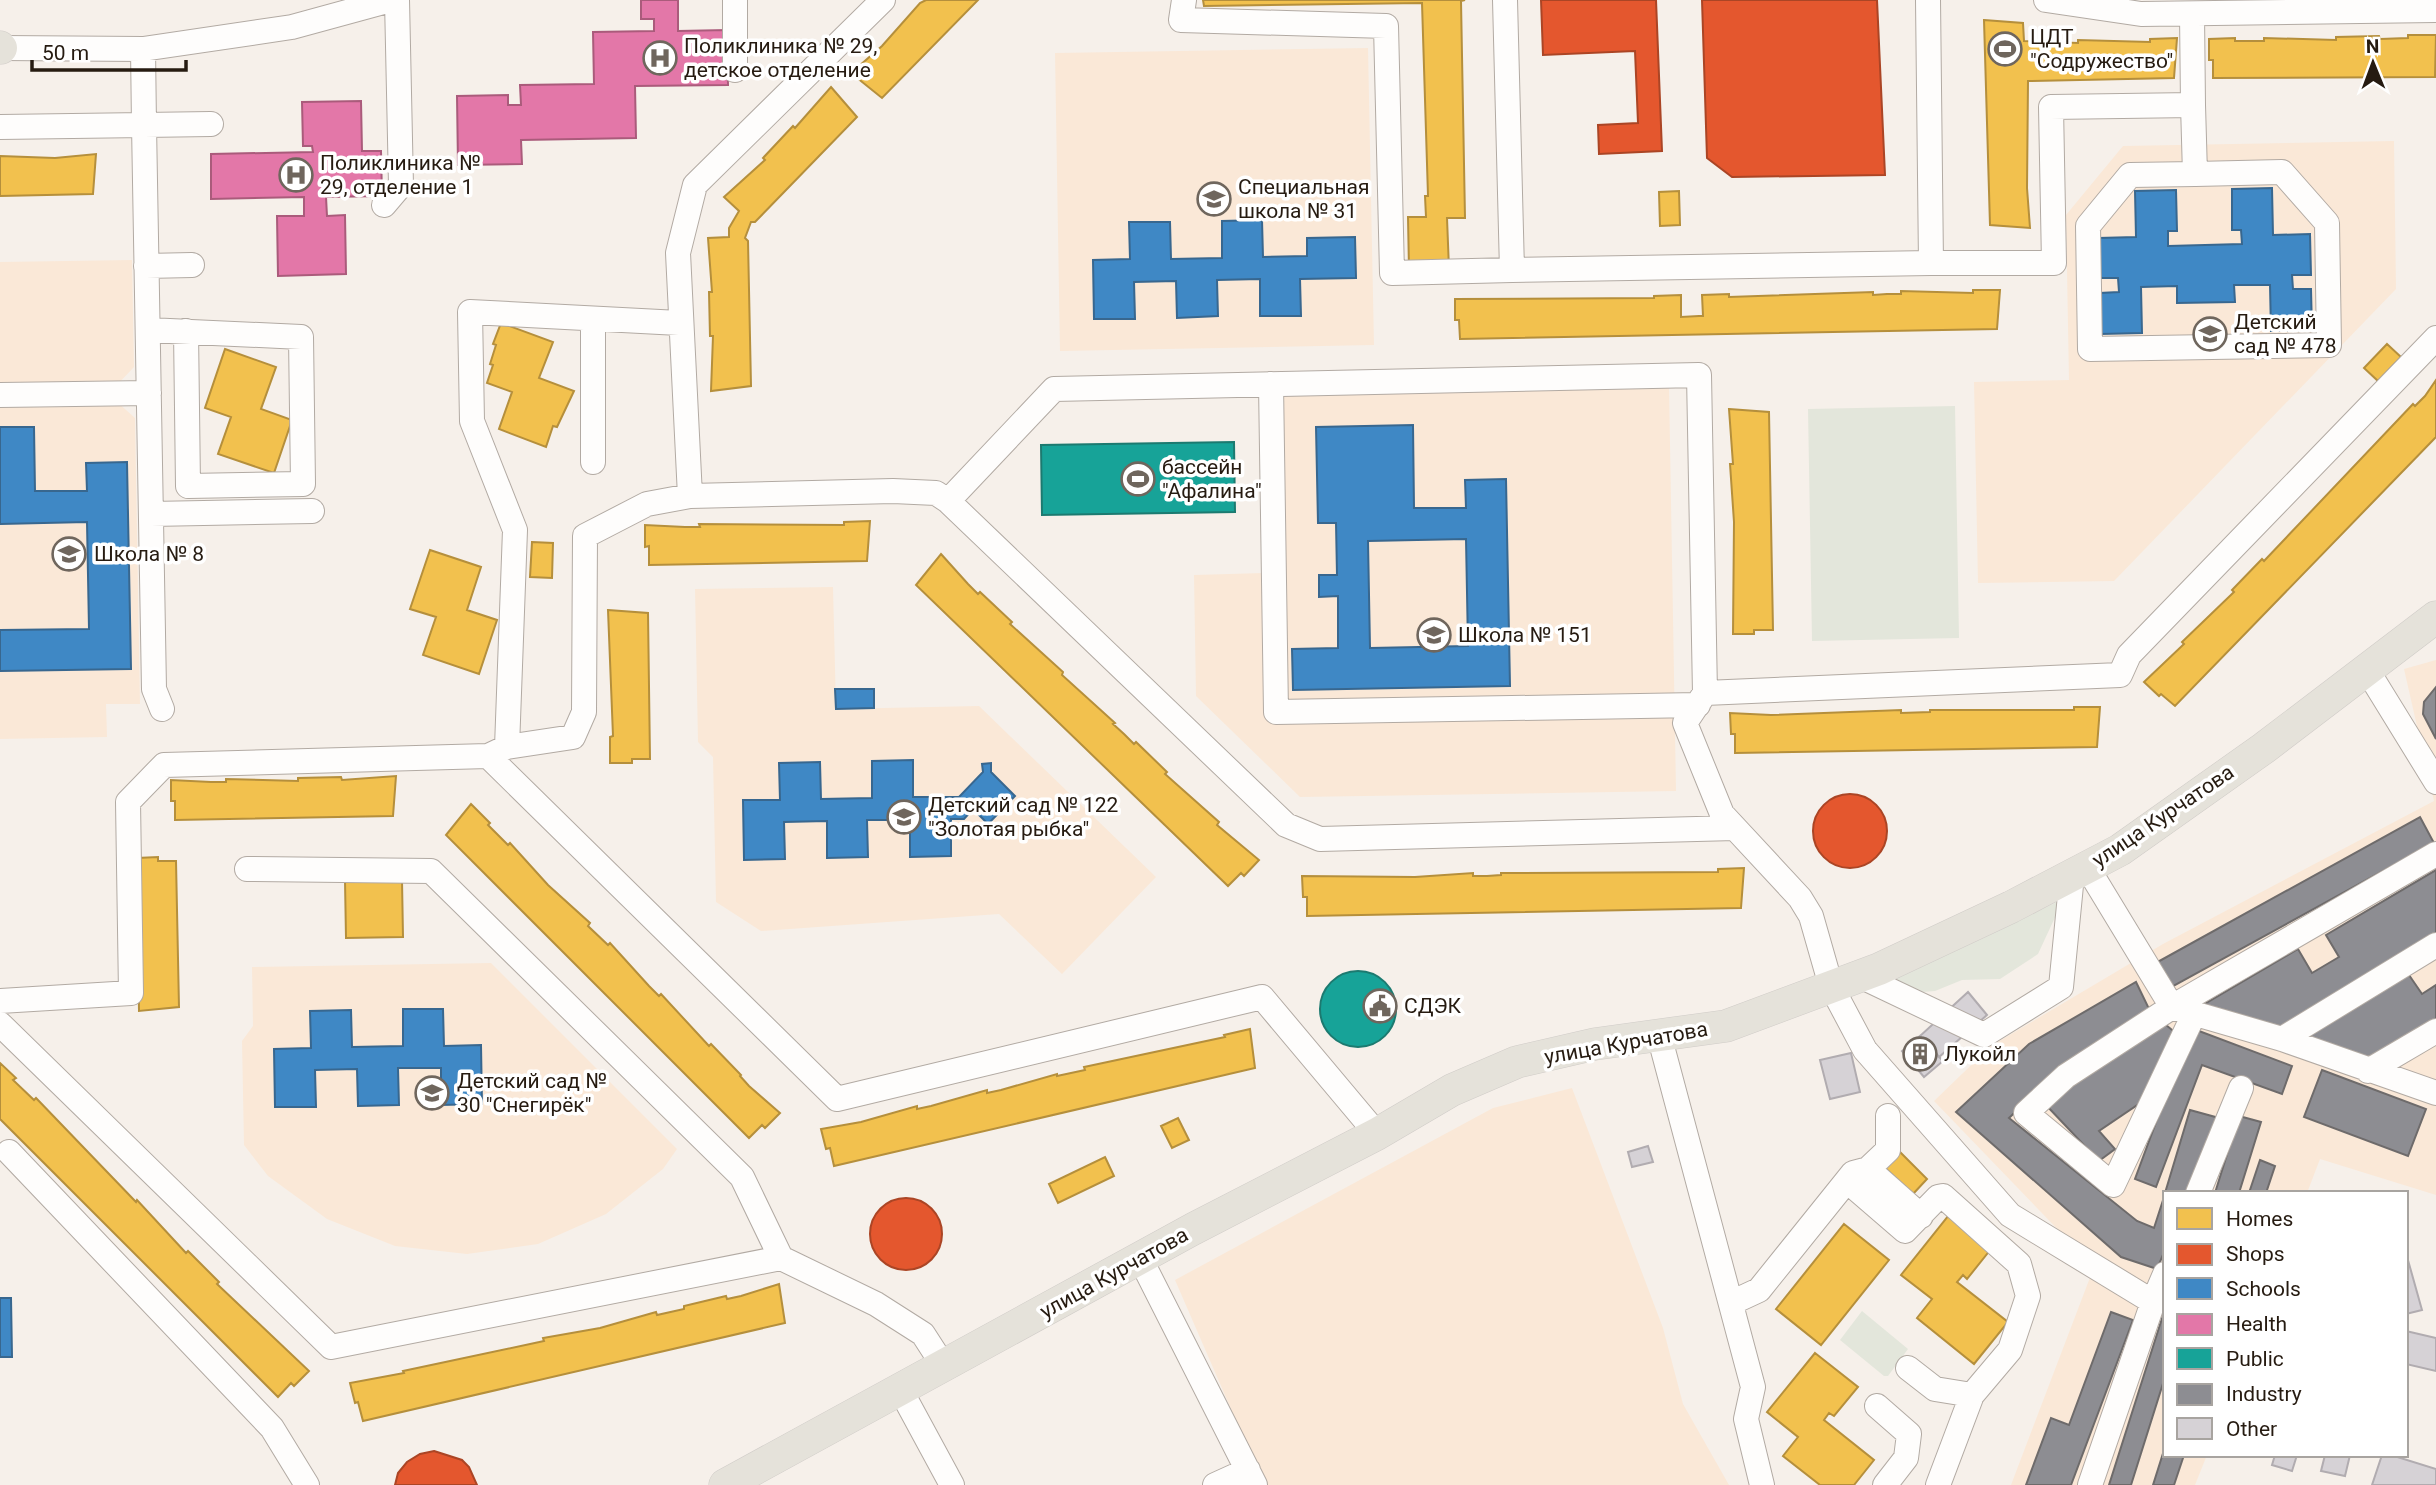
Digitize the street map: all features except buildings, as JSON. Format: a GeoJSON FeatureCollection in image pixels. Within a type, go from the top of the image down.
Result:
{"type":"FeatureCollection","features":[{"type":"Feature","properties":{"kind":"main road","name":"улица Курчатова"},"geometry":{"type":"LineString","coordinates":[[737,1482],[943,1365],[1142,1260],[1193,1229],[1377,1134],[1452,1090],[1517,1062],[1595,1044],[1726,1026],[1845,981],[2079,871],[2142,835],[2436,617]]}},
{"type":"Feature","properties":{"kind":"street"},"geometry":{"type":"LineString","coordinates":[[0,47],[143,49],[292,27],[391,0]]}},
{"type":"Feature","properties":{"kind":"street"},"geometry":{"type":"LineString","coordinates":[[384,205],[401,186],[397,0]]}},
{"type":"Feature","properties":{"kind":"street"},"geometry":{"type":"LineString","coordinates":[[734,70],[735,0]]}},
{"type":"Feature","properties":{"kind":"street"},"geometry":{"type":"LineString","coordinates":[[690,496],[679,323],[678,253],[695,185],[883,0]]}},
{"type":"Feature","properties":{"kind":"street"},"geometry":{"type":"LineString","coordinates":[[1184,0],[1181,20],[1385,26],[1392,273],[2054,263],[2051,107],[2193,105]]}},
{"type":"Feature","properties":{"kind":"street"},"geometry":{"type":"LineString","coordinates":[[1506,0],[1512,271]]}},
{"type":"Feature","properties":{"kind":"street"},"geometry":{"type":"LineString","coordinates":[[1928,0],[1931,263]]}},
{"type":"Feature","properties":{"kind":"street"},"geometry":{"type":"LineString","coordinates":[[2046,0],[2141,14],[2436,10]]}},
{"type":"Feature","properties":{"kind":"street"},"geometry":{"type":"LineString","coordinates":[[2192,15],[2194,174]]}},
{"type":"Feature","properties":{"kind":"street"},"geometry":{"type":"LineString","coordinates":[[143,49],[154,689],[162,709]]}},
{"type":"Feature","properties":{"kind":"street"},"geometry":{"type":"LineString","coordinates":[[0,127],[211,124]]}},
{"type":"Feature","properties":{"kind":"street"},"geometry":{"type":"LineString","coordinates":[[2282,173],[2327,223],[2329,345],[2090,349],[2088,226],[2130,175],[2194,174],[2282,173]]}},
{"type":"Feature","properties":{"kind":"street"},"geometry":{"type":"LineString","coordinates":[[146,266],[192,265]]}},
{"type":"Feature","properties":{"kind":"street"},"geometry":{"type":"LineString","coordinates":[[679,323],[470,312],[472,421],[515,530],[497,752],[837,1099],[1262,997],[1377,1134]]}},
{"type":"Feature","properties":{"kind":"street"},"geometry":{"type":"LineString","coordinates":[[593,319],[593,461]]}},
{"type":"Feature","properties":{"kind":"street"},"geometry":{"type":"LineString","coordinates":[[148,330],[186,331],[301,337],[303,484],[188,486],[186,331]]}},
{"type":"Feature","properties":{"kind":"street"},"geometry":{"type":"LineString","coordinates":[[1271,384],[1276,712],[1701,699],[2120,675],[2129,655],[2436,338]]}},
{"type":"Feature","properties":{"kind":"street"},"geometry":{"type":"LineString","coordinates":[[948,500],[1054,389],[1699,375],[1701,699],[1685,723],[1722,814],[1805,907],[1845,981],[1865,1050],[2010,1216],[2153,1302]]}},
{"type":"Feature","properties":{"kind":"street"},"geometry":{"type":"LineString","coordinates":[[0,395],[149,393]]}},
{"type":"Feature","properties":{"kind":"street"},"geometry":{"type":"LineString","coordinates":[[0,1001],[131,993],[128,802],[164,765],[497,752],[573,737],[584,712],[585,536],[646,504],[690,496],[936,492],[948,500],[1286,825],[1320,839],[1735,828]]}},
{"type":"Feature","properties":{"kind":"street"},"geometry":{"type":"LineString","coordinates":[[151,514],[312,511]]}},
{"type":"Feature","properties":{"kind":"street"},"geometry":{"type":"LineString","coordinates":[[2367,670],[2436,782]]}},
{"type":"Feature","properties":{"kind":"street"},"geometry":{"type":"LineString","coordinates":[[2183,1010],[2112,1185],[2026,1114],[2066,1076],[2183,1010],[2436,854]]}},
{"type":"Feature","properties":{"kind":"street"},"geometry":{"type":"LineString","coordinates":[[247,869],[431,871],[742,1177],[781,1258]]}},
{"type":"Feature","properties":{"kind":"street"},"geometry":{"type":"LineString","coordinates":[[1845,981],[1984,1035],[2061,986],[2079,871]]}},
{"type":"Feature","properties":{"kind":"street"},"geometry":{"type":"LineString","coordinates":[[2079,871],[2183,1010],[2282,1039],[2436,1093]]}},
{"type":"Feature","properties":{"kind":"street"},"geometry":{"type":"LineString","coordinates":[[2282,1039],[2436,945]]}},
{"type":"Feature","properties":{"kind":"street"},"geometry":{"type":"LineString","coordinates":[[0,1024],[331,1347],[781,1258],[876,1304],[923,1334],[943,1365]]}},
{"type":"Feature","properties":{"kind":"street"},"geometry":{"type":"LineString","coordinates":[[2368,1070],[2436,1031]]}},
{"type":"Feature","properties":{"kind":"street"},"geometry":{"type":"LineString","coordinates":[[1659,1035],[1753,1387],[1746,1419],[1762,1485]]}},
{"type":"Feature","properties":{"kind":"street"},"geometry":{"type":"LineString","coordinates":[[2199,1191],[2241,1088]]}},
{"type":"Feature","properties":{"kind":"street"},"geometry":{"type":"LineString","coordinates":[[1731,1303],[1759,1290],[1853,1173],[1868,1169],[1889,1148],[1888,1116]]}},
{"type":"Feature","properties":{"kind":"street"},"geometry":{"type":"LineString","coordinates":[[9,1152],[272,1428],[307,1485]]}},
{"type":"Feature","properties":{"kind":"street"},"geometry":{"type":"LineString","coordinates":[[1868,1169],[1921,1216]]}},
{"type":"Feature","properties":{"kind":"street"},"geometry":{"type":"LineString","coordinates":[[1847,1181],[1902,1230],[1908,1230],[1938,1196],[1943,1196],[2022,1269],[2028,1296],[2010,1350],[1972,1395],[1942,1475],[1908,1450]]}},
{"type":"Feature","properties":{"kind":"street"},"geometry":{"type":"LineString","coordinates":[[1142,1260],[1252,1477],[1215,1485]]}},
{"type":"Feature","properties":{"kind":"street"},"geometry":{"type":"LineString","coordinates":[[2090,1485],[2163,1279]]}},
{"type":"Feature","properties":{"kind":"street"},"geometry":{"type":"LineString","coordinates":[[1908,1368],[1935,1389],[1972,1395]]}},
{"type":"Feature","properties":{"kind":"street"},"geometry":{"type":"LineString","coordinates":[[900,1389],[952,1485]]}},
{"type":"Feature","properties":{"kind":"street"},"geometry":{"type":"LineString","coordinates":[[1877,1406],[1908,1431],[1905,1460],[1885,1485]]}},
{"type":"Feature","properties":{"kind":"shaded area","name":"Специальная школа № 31"},"geometry":{"type":"Polygon","coordinates":[[[1368,48],[1374,345],[1060,351],[1055,53],[1368,48]]]}},
{"type":"Feature","properties":{"kind":"shaded area","name":"Детский сад № 478"},"geometry":{"type":"Polygon","coordinates":[[[2394,141],[2396,289],[2114,581],[1978,583],[1974,382],[2069,380],[2066,215],[2123,146],[2394,141]]]}},
{"type":"Feature","properties":{"kind":"shaded area","name":"Школа № 8"},"geometry":{"type":"Polygon","coordinates":[[[132,260],[134,367],[116,386],[116,401],[135,418],[140,704],[106,704],[107,737],[0,739],[0,262],[132,260]]]}},
{"type":"Feature","properties":{"kind":"shaded area","name":"Школа № 151"},"geometry":{"type":"Polygon","coordinates":[[[1669,386],[1676,791],[1300,797],[1196,696],[1194,575],[1264,573],[1260,393],[1669,386]]]}},
{"type":"Feature","properties":{"kind":"shaded area"},"geometry":{"type":"Polygon","coordinates":[[[1955,406],[1959,638],[1812,641],[1808,409],[1955,406]]]}},
{"type":"Feature","properties":{"kind":"shaded area","name":"Детский сад № 122 \"Золотая рыбка\""},"geometry":{"type":"Polygon","coordinates":[[[833,587],[836,709],[979,706],[1156,877],[1062,974],[999,914],[761,931],[716,902],[713,757],[698,742],[695,589],[833,587]]]}},
{"type":"Feature","properties":{"kind":"shaded area"},"geometry":{"type":"Polygon","coordinates":[[[2436,660],[2436,1195],[2320,1159],[2308,1191],[2163,1191],[2163,1457],[2206,1457],[2195,1485],[2011,1485],[2094,1267],[1934,1101],[1991,1046],[2163,944],[2434,801],[2404,669],[2436,660]]]}},
{"type":"Feature","properties":{"kind":"shaded area"},"geometry":{"type":"Polygon","coordinates":[[[2057,902],[2057,913],[2038,954],[2000,979],[1962,980],[1935,991],[1911,993],[1895,979],[2057,902]]]}},
{"type":"Feature","properties":{"kind":"shaded area","name":"Детский сад № 30 \"Снегирёк\""},"geometry":{"type":"Polygon","coordinates":[[[491,963],[677,1149],[663,1169],[606,1214],[538,1244],[467,1254],[395,1246],[327,1219],[268,1176],[244,1145],[242,1041],[253,1026],[252,967],[491,963]]]}},
{"type":"Feature","properties":{"kind":"shaded area"},"geometry":{"type":"Polygon","coordinates":[[[1572,1088],[1663,1328],[1683,1404],[1729,1485],[1264,1485],[1175,1280],[1493,1108],[1572,1088]]]}},
{"type":"Feature","properties":{"kind":"shaded area"},"geometry":{"type":"Polygon","coordinates":[[[1862,1311],[1908,1349],[1888,1376],[1884,1376],[1840,1340],[1862,1311]]]}},
{"type":"Feature","properties":{"kind":"place","name":"ЦДТ \"Содружество\""},"geometry":{"type":"Point","coordinates":[2005,49]}},
{"type":"Feature","properties":{"kind":"place","name":"Поликлиника № 29, детское отделение"},"geometry":{"type":"Point","coordinates":[660,58]}},
{"type":"Feature","properties":{"kind":"place","name":"Поликлиника № 29, отделение 1"},"geometry":{"type":"Point","coordinates":[296,175]}},
{"type":"Feature","properties":{"kind":"place","name":"Специальная школа № 31"},"geometry":{"type":"Point","coordinates":[1214,199]}},
{"type":"Feature","properties":{"kind":"place","name":"Детский сад № 478"},"geometry":{"type":"Point","coordinates":[2210,334]}},
{"type":"Feature","properties":{"kind":"place","name":"бассейн \"Афалина\""},"geometry":{"type":"Point","coordinates":[1138,479]}},
{"type":"Feature","properties":{"kind":"place","name":"Школа № 8"},"geometry":{"type":"Point","coordinates":[69,554]}},
{"type":"Feature","properties":{"kind":"place","name":"Школа № 151"},"geometry":{"type":"Point","coordinates":[1434,635]}},
{"type":"Feature","properties":{"kind":"place","name":"Детский сад № 122 \"Золотая рыбка\""},"geometry":{"type":"Point","coordinates":[904,817]}},
{"type":"Feature","properties":{"kind":"place","name":"СДЭК"},"geometry":{"type":"Point","coordinates":[1380,1006]}},
{"type":"Feature","properties":{"kind":"place","name":"Лукойл"},"geometry":{"type":"Point","coordinates":[1920,1054]}},
{"type":"Feature","properties":{"kind":"place","name":"Детский сад № 30 \"Снегирёк\""},"geometry":{"type":"Point","coordinates":[432,1093]}}]}
